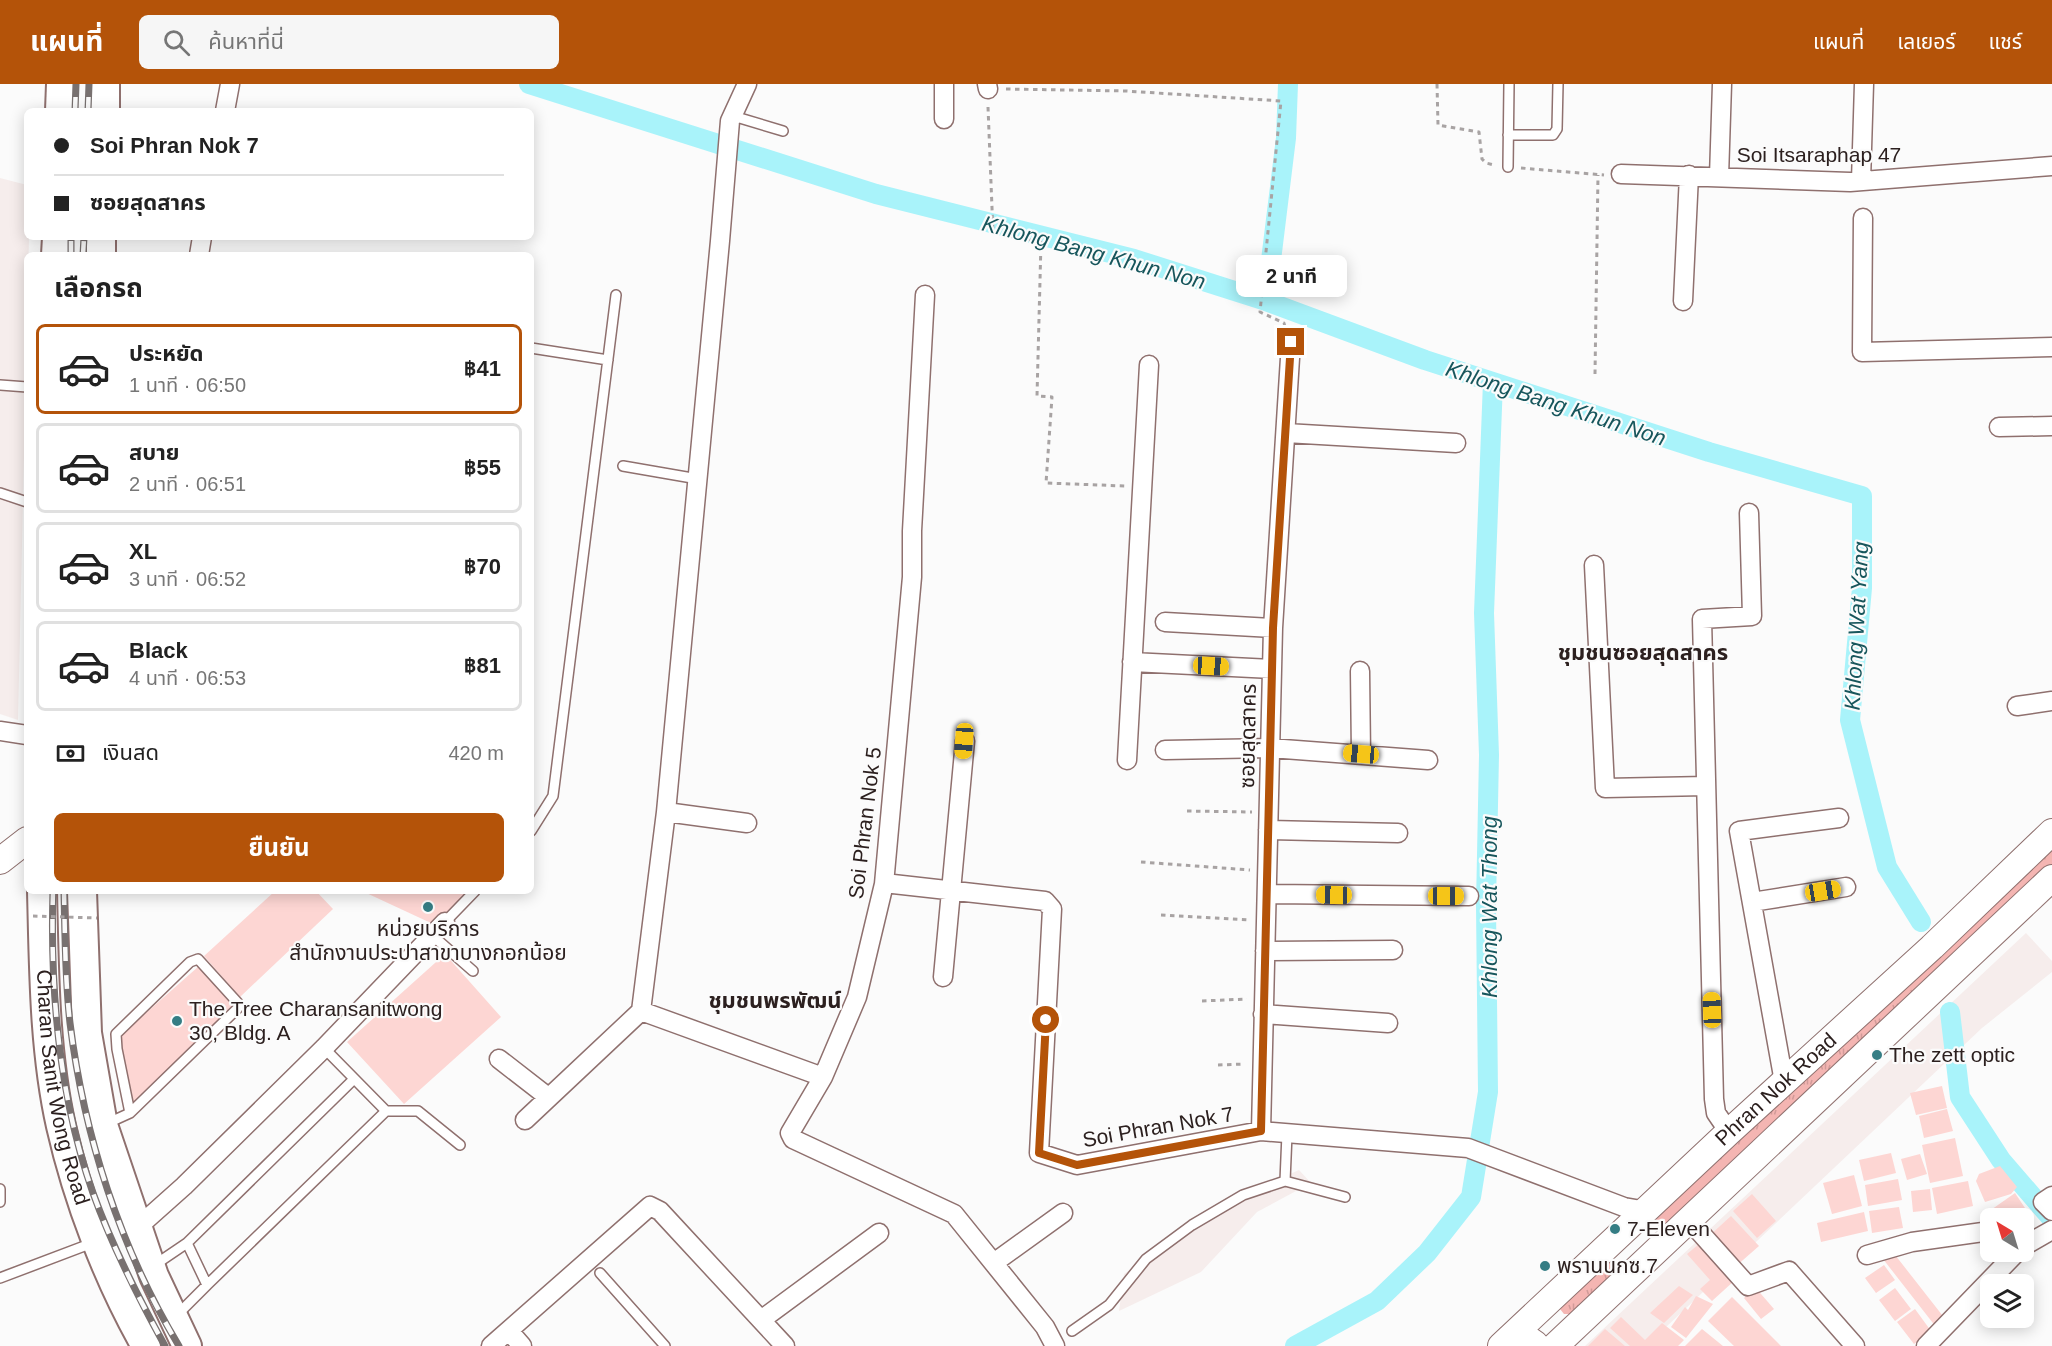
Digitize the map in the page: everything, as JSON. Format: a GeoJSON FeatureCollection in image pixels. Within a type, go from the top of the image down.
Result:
{"type":"FeatureCollection","features":[{"type":"Feature","properties":{"kind":"main road"},"geometry":{"type":"LineString","coordinates":[[60,108],[61,84]]}},
{"type":"Feature","properties":{"kind":"main road"},"geometry":{"type":"LineString","coordinates":[[105,84],[105,108]]}},
{"type":"Feature","properties":{"kind":"main road","name":"Phran Nok Road"},"geometry":{"type":"LineString","coordinates":[[1505,1342],[1729,1132],[1932,947],[2052,832]]}},
{"type":"Feature","properties":{"kind":"main road"},"geometry":{"type":"LineString","coordinates":[[0,861],[24,842]]}},
{"type":"Feature","properties":{"kind":"main road","name":"Phran Nok Road"},"geometry":{"type":"LineString","coordinates":[[1554,1345],[2052,878]]}},
{"type":"Feature","properties":{"kind":"main road","name":"Charan Sanit Wong Road"},"geometry":{"type":"LineString","coordinates":[[82,894],[87,1033],[103,1125],[119,1179],[154,1276],[187,1346]]}},
{"type":"Feature","properties":{"kind":"main road","name":"Charan Sanit Wong Road"},"geometry":{"type":"LineString","coordinates":[[38,903],[49,1044],[61,1126],[97,1241],[146,1346]]}},
{"type":"Feature","properties":{"kind":"main road"},"geometry":{"type":"LineString","coordinates":[[1647,1210],[1643,1224],[1644,1230],[1653,1236],[1665,1236],[1685,1224]]}},
{"type":"Feature","properties":{"kind":"main road","name":"Charan Sanit Wong Road"},"geometry":{"type":"LineString","coordinates":[[140,1232],[202,1346]]}},
{"type":"Feature","properties":{"kind":"main road","name":"Charan Sanit Wong Road"},"geometry":{"type":"LineString","coordinates":[[113,1277],[156,1346]]}},
{"type":"Feature","properties":{"kind":"main road"},"geometry":{"type":"LineString","coordinates":[[1561,1291],[1554,1309],[1556,1317],[1561,1322],[1571,1324],[1591,1312]]}},
{"type":"Feature","properties":{"kind":"main road"},"geometry":{"type":"LineString","coordinates":[[1505,1342],[1522,1338],[1554,1345]]}},
{"type":"Feature","properties":{"kind":"street"},"geometry":{"type":"LineString","coordinates":[[226,108],[231,84]]}},
{"type":"Feature","properties":{"kind":"street"},"geometry":{"type":"LineString","coordinates":[[525,1120],[641,1011],[666,812],[725,168],[732,119],[747,84]]}},
{"type":"Feature","properties":{"kind":"street"},"geometry":{"type":"LineString","coordinates":[[944,84],[944,119]]}},
{"type":"Feature","properties":{"kind":"street"},"geometry":{"type":"LineString","coordinates":[[1719,177],[1722,84]]}},
{"type":"Feature","properties":{"kind":"street"},"geometry":{"type":"LineString","coordinates":[[1861,181],[1864,84]]}},
{"type":"Feature","properties":{"kind":"street","name":"Soi Itsaraphap 47"},"geometry":{"type":"LineString","coordinates":[[1621,174],[1861,181],[2052,166]]}},
{"type":"Feature","properties":{"kind":"street"},"geometry":{"type":"LineString","coordinates":[[1683,301],[1689,176]]}},
{"type":"Feature","properties":{"kind":"street"},"geometry":{"type":"LineString","coordinates":[[1863,218],[1862,352],[2052,347]]}},
{"type":"Feature","properties":{"kind":"street","name":"Soi Phran Nok 5"},"geometry":{"type":"LineString","coordinates":[[926,295],[912,531],[912,577],[884,884],[857,997],[823,1077],[790,1133],[793,1139],[954,1214],[995,1262],[1045,1327],[1055,1346]]}},
{"type":"Feature","properties":{"kind":"street","name":"ซอยสุดสาคร"},"geometry":{"type":"LineString","coordinates":[[1261,1131],[1262,1063],[1267,998],[1265,951],[1273,628],[1291,342]]}},
{"type":"Feature","properties":{"kind":"street"},"geometry":{"type":"LineString","coordinates":[[1127,760],[1149,365]]}},
{"type":"Feature","properties":{"kind":"street"},"geometry":{"type":"LineString","coordinates":[[1999,427],[2052,426]]}},
{"type":"Feature","properties":{"kind":"street"},"geometry":{"type":"LineString","coordinates":[[1286,433],[1456,442]]}},
{"type":"Feature","properties":{"kind":"street"},"geometry":{"type":"LineString","coordinates":[[1729,1132],[1715,1109],[1702,619],[1752,616],[1749,513]]}},
{"type":"Feature","properties":{"kind":"street"},"geometry":{"type":"LineString","coordinates":[[1594,565],[1605,788],[1706,786]]}},
{"type":"Feature","properties":{"kind":"street"},"geometry":{"type":"LineString","coordinates":[[1165,622],[1273,628]]}},
{"type":"Feature","properties":{"kind":"street"},"geometry":{"type":"LineString","coordinates":[[1132,662],[1272,669]]}},
{"type":"Feature","properties":{"kind":"street"},"geometry":{"type":"LineString","coordinates":[[1360,671],[1361,754]]}},
{"type":"Feature","properties":{"kind":"street"},"geometry":{"type":"LineString","coordinates":[[2017,706],[2052,701]]}},
{"type":"Feature","properties":{"kind":"street"},"geometry":{"type":"LineString","coordinates":[[0,731],[24,735]]}},
{"type":"Feature","properties":{"kind":"street"},"geometry":{"type":"LineString","coordinates":[[943,976],[964,741]]}},
{"type":"Feature","properties":{"kind":"street"},"geometry":{"type":"LineString","coordinates":[[1165,750],[1270,748],[1428,759]]}},
{"type":"Feature","properties":{"kind":"street"},"geometry":{"type":"LineString","coordinates":[[666,812],[747,823]]}},
{"type":"Feature","properties":{"kind":"street"},"geometry":{"type":"LineString","coordinates":[[1784,1082],[1739,831],[1839,818]]}},
{"type":"Feature","properties":{"kind":"street"},"geometry":{"type":"LineString","coordinates":[[1268,821],[1398,833]]}},
{"type":"Feature","properties":{"kind":"street","name":"Soi Phran Nok 7"},"geometry":{"type":"LineString","coordinates":[[893,884],[1045,901],[1052,909],[1039,1153],[1077,1165],[1261,1131],[1468,1148],[1624,1207],[1647,1210]]}},
{"type":"Feature","properties":{"kind":"street"},"geometry":{"type":"LineString","coordinates":[[1752,902],[1846,887]]}},
{"type":"Feature","properties":{"kind":"street"},"geometry":{"type":"LineString","coordinates":[[1267,894],[1469,896]]}},
{"type":"Feature","properties":{"kind":"street"},"geometry":{"type":"LineString","coordinates":[[140,1232],[439,929]]}},
{"type":"Feature","properties":{"kind":"street"},"geometry":{"type":"LineString","coordinates":[[1265,951],[1393,950]]}},
{"type":"Feature","properties":{"kind":"street"},"geometry":{"type":"LineString","coordinates":[[1267,998],[1388,1023]]}},
{"type":"Feature","properties":{"kind":"street"},"geometry":{"type":"LineString","coordinates":[[641,1011],[823,1077]]}},
{"type":"Feature","properties":{"kind":"street"},"geometry":{"type":"LineString","coordinates":[[499,1059],[548,1097]]}},
{"type":"Feature","properties":{"kind":"street"},"geometry":{"type":"LineString","coordinates":[[2052,1196],[2043,1202],[2052,1211]]}},
{"type":"Feature","properties":{"kind":"street"},"geometry":{"type":"LineString","coordinates":[[491,1346],[651,1206],[660,1211],[785,1346]]}},
{"type":"Feature","properties":{"kind":"street"},"geometry":{"type":"LineString","coordinates":[[995,1262],[1063,1213]]}},
{"type":"Feature","properties":{"kind":"street"},"geometry":{"type":"LineString","coordinates":[[1685,1224],[1748,1287],[1790,1271],[1855,1346]]}},
{"type":"Feature","properties":{"kind":"street"},"geometry":{"type":"LineString","coordinates":[[2034,1230],[2052,1230]]}},
{"type":"Feature","properties":{"kind":"street"},"geometry":{"type":"LineString","coordinates":[[2034,1240],[2052,1230]]}},
{"type":"Feature","properties":{"kind":"street"},"geometry":{"type":"LineString","coordinates":[[1867,1255],[1912,1242],[1980,1232]]}},
{"type":"Feature","properties":{"kind":"street"},"geometry":{"type":"LineString","coordinates":[[761,1320],[879,1233]]}},
{"type":"Feature","properties":{"kind":"street"},"geometry":{"type":"LineString","coordinates":[[1926,1346],[2007,1262]]}},
{"type":"Feature","properties":{"kind":"street"},"geometry":{"type":"LineString","coordinates":[[509,1331],[522,1346]]}},
{"type":"Feature","properties":{"kind":"lane"},"geometry":{"type":"LineString","coordinates":[[1508,167],[1509,84]]}},
{"type":"Feature","properties":{"kind":"lane"},"geometry":{"type":"LineString","coordinates":[[1508,135],[1553,135],[1557,129],[1558,84]]}},
{"type":"Feature","properties":{"kind":"lane"},"geometry":{"type":"LineString","coordinates":[[732,119],[783,131]]}},
{"type":"Feature","properties":{"kind":"lane"},"geometry":{"type":"LineString","coordinates":[[534,826],[553,796],[616,295]]}},
{"type":"Feature","properties":{"kind":"lane"},"geometry":{"type":"LineString","coordinates":[[534,348],[608,360]]}},
{"type":"Feature","properties":{"kind":"lane"},"geometry":{"type":"LineString","coordinates":[[0,385],[24,387]]}},
{"type":"Feature","properties":{"kind":"lane"},"geometry":{"type":"LineString","coordinates":[[623,466],[698,479]]}},
{"type":"Feature","properties":{"kind":"lane"},"geometry":{"type":"LineString","coordinates":[[0,493],[24,501]]}},
{"type":"Feature","properties":{"kind":"lane"},"geometry":{"type":"LineString","coordinates":[[472,894],[439,929],[473,971]]}},
{"type":"Feature","properties":{"kind":"lane"},"geometry":{"type":"LineString","coordinates":[[103,1125],[130,1113],[238,1008],[237,1003],[198,959],[190,962],[117,1032],[117,1049],[130,1113]]}},
{"type":"Feature","properties":{"kind":"lane"},"geometry":{"type":"LineString","coordinates":[[324,1048],[386,1111]]}},
{"type":"Feature","properties":{"kind":"lane"},"geometry":{"type":"LineString","coordinates":[[156,1264],[187,1244],[354,1079]]}},
{"type":"Feature","properties":{"kind":"lane"},"geometry":{"type":"LineString","coordinates":[[181,1311],[386,1111],[418,1111],[460,1145]]}},
{"type":"Feature","properties":{"kind":"lane"},"geometry":{"type":"LineString","coordinates":[[1285,1181],[1287,1134]]}},
{"type":"Feature","properties":{"kind":"lane"},"geometry":{"type":"LineString","coordinates":[[1072,1331],[1100,1313],[1146,1259],[1192,1225],[1243,1195],[1285,1181],[1345,1197]]}},
{"type":"Feature","properties":{"kind":"lane"},"geometry":{"type":"LineString","coordinates":[[0,1189],[0,1202]]}},
{"type":"Feature","properties":{"kind":"lane"},"geometry":{"type":"LineString","coordinates":[[0,1278],[97,1241]]}},
{"type":"Feature","properties":{"kind":"lane"},"geometry":{"type":"LineString","coordinates":[[187,1244],[207,1285]]}},
{"type":"Feature","properties":{"kind":"lane"},"geometry":{"type":"LineString","coordinates":[[600,1272],[665,1346]]}},
{"type":"Feature","properties":{"kind":"path"},"geometry":{"type":"LineString","coordinates":[[1142,486],[1046,483],[1052,396],[1038,396],[1041,242],[993,232],[988,87],[1126,91],[1281,101],[1261,281],[1260,312],[1284,323],[1291,342]]}},
{"type":"Feature","properties":{"kind":"path"},"geometry":{"type":"LineString","coordinates":[[1595,374],[1598,175]]}},
{"type":"Feature","properties":{"kind":"path"},"geometry":{"type":"LineString","coordinates":[[1187,811],[1268,821]]}},
{"type":"Feature","properties":{"kind":"path"},"geometry":{"type":"LineString","coordinates":[[1141,862],[1267,871]]}},
{"type":"Feature","properties":{"kind":"path"},"geometry":{"type":"LineString","coordinates":[[38,903],[97,918]]}},
{"type":"Feature","properties":{"kind":"path"},"geometry":{"type":"LineString","coordinates":[[1161,915],[1266,920]]}},
{"type":"Feature","properties":{"kind":"path"},"geometry":{"type":"LineString","coordinates":[[1202,1001],[1267,998]]}},
{"type":"Feature","properties":{"kind":"path"},"geometry":{"type":"LineString","coordinates":[[1218,1065],[1262,1063]]}},
{"type":"Feature","properties":{"kind":"shaded area"},"geometry":{"type":"Polygon","coordinates":[[[0,178],[24,184],[24,240],[29,240],[29,252],[24,252],[24,457],[18,720],[0,714],[0,178]]]}},
{"type":"Feature","properties":{"kind":"shaded area"},"geometry":{"type":"Polygon","coordinates":[[[2026,933],[2052,961],[2052,972],[1982,1028],[1646,1346],[1585,1346],[2026,933]]]}},
{"type":"Feature","properties":{"kind":"shaded area"},"geometry":{"type":"Polygon","coordinates":[[[1299,1170],[1311,1183],[1257,1212],[1201,1272],[1119,1311],[1124,1274],[1192,1225],[1243,1195],[1299,1170]]]}},
{"type":"Feature","properties":{"kind":"green space"},"geometry":{"type":"Polygon","coordinates":[[[2052,850],[2052,867],[1944,963],[1661,1228],[1654,1226],[1651,1221],[1653,1215],[2052,850]]]}},
{"type":"Feature","properties":{"kind":"green space"},"geometry":{"type":"Polygon","coordinates":[[[1612,1262],[1617,1269],[1572,1314],[1564,1314],[1560,1309],[1564,1300],[1604,1263],[1612,1262]]]}},
{"type":"Feature","properties":{"kind":"building"},"geometry":{"type":"Polygon","coordinates":[[[272,894],[319,894],[333,909],[240,997],[204,956],[272,894]]]}},
{"type":"Feature","properties":{"kind":"building","name":"หน่วยบริการ สำนักงานประปาสาขาบางกอกน้อย"},"geometry":{"type":"Polygon","coordinates":[[[368,894],[472,894],[445,922],[433,924],[368,894]]]}},
{"type":"Feature","properties":{"kind":"building"},"geometry":{"type":"Polygon","coordinates":[[[445,954],[501,1017],[404,1104],[347,1042],[445,954]]]}},
{"type":"Feature","properties":{"kind":"building","name":"The Tree Charansanitwong 30, Bldg. A"},"geometry":{"type":"Polygon","coordinates":[[[199,966],[233,1006],[132,1105],[120,1036],[199,966]]]}},
{"type":"Feature","properties":{"kind":"building"},"geometry":{"type":"Polygon","coordinates":[[[1942,1086],[1947,1108],[1916,1115],[1910,1093],[1942,1086]]]}},
{"type":"Feature","properties":{"kind":"building"},"geometry":{"type":"Polygon","coordinates":[[[1947,1109],[1953,1131],[1924,1138],[1919,1116],[1947,1109]]]}},
{"type":"Feature","properties":{"kind":"building"},"geometry":{"type":"Polygon","coordinates":[[[1955,1138],[1963,1176],[1930,1183],[1922,1145],[1955,1138]]]}},
{"type":"Feature","properties":{"kind":"building"},"geometry":{"type":"Polygon","coordinates":[[[1891,1153],[1896,1173],[1864,1181],[1859,1160],[1891,1153]]]}},
{"type":"Feature","properties":{"kind":"building"},"geometry":{"type":"Polygon","coordinates":[[[1920,1154],[1927,1174],[1907,1180],[1901,1159],[1920,1154]]]}},
{"type":"Feature","properties":{"kind":"building"},"geometry":{"type":"Polygon","coordinates":[[[2000,1166],[2017,1187],[2011,1194],[1985,1202],[1976,1181],[1979,1174],[2000,1166]]]}},
{"type":"Feature","properties":{"kind":"building"},"geometry":{"type":"Polygon","coordinates":[[[1854,1175],[1862,1206],[1832,1214],[1823,1183],[1854,1175]]]}},
{"type":"Feature","properties":{"kind":"building"},"geometry":{"type":"Polygon","coordinates":[[[1898,1179],[1902,1200],[1868,1206],[1865,1185],[1898,1179]]]}},
{"type":"Feature","properties":{"kind":"building"},"geometry":{"type":"Polygon","coordinates":[[[1968,1181],[1973,1206],[1937,1214],[1932,1188],[1968,1181]]]}},
{"type":"Feature","properties":{"kind":"building"},"geometry":{"type":"Polygon","coordinates":[[[1930,1189],[1932,1210],[1913,1212],[1911,1191],[1930,1189]]]}},
{"type":"Feature","properties":{"kind":"building"},"geometry":{"type":"Polygon","coordinates":[[[2015,1193],[2025,1208],[1994,1208],[2015,1193]]]}},
{"type":"Feature","properties":{"kind":"building"},"geometry":{"type":"Polygon","coordinates":[[[1752,1194],[1776,1221],[1757,1238],[1733,1211],[1752,1194]]]}},
{"type":"Feature","properties":{"kind":"building"},"geometry":{"type":"Polygon","coordinates":[[[1899,1207],[1903,1228],[1872,1233],[1869,1211],[1899,1207]]]}},
{"type":"Feature","properties":{"kind":"building"},"geometry":{"type":"Polygon","coordinates":[[[1864,1212],[1868,1231],[1821,1242],[1817,1223],[1864,1212]]]}},
{"type":"Feature","properties":{"kind":"building"},"geometry":{"type":"Polygon","coordinates":[[[1731,1216],[1759,1246],[1735,1267],[1708,1237],[1731,1216]]]}},
{"type":"Feature","properties":{"kind":"building"},"geometry":{"type":"Polygon","coordinates":[[[1699,1244],[1734,1281],[1712,1301],[1700,1289],[1710,1280],[1687,1254],[1699,1244]]]}},
{"type":"Feature","properties":{"kind":"building"},"geometry":{"type":"Polygon","coordinates":[[[1892,1251],[1946,1320],[1936,1327],[1883,1259],[1892,1251]]]}},
{"type":"Feature","properties":{"kind":"building"},"geometry":{"type":"Polygon","coordinates":[[[1884,1265],[1895,1280],[1876,1293],[1865,1278],[1884,1265]]]}},
{"type":"Feature","properties":{"kind":"building"},"geometry":{"type":"Polygon","coordinates":[[[1679,1286],[1693,1295],[1664,1323],[1650,1313],[1679,1286]]]}},
{"type":"Feature","properties":{"kind":"building"},"geometry":{"type":"Polygon","coordinates":[[[1755,1287],[1774,1309],[1761,1319],[1744,1298],[1755,1287]]]}},
{"type":"Feature","properties":{"kind":"building"},"geometry":{"type":"Polygon","coordinates":[[[1895,1288],[1911,1309],[1895,1321],[1879,1300],[1895,1288]]]}},
{"type":"Feature","properties":{"kind":"building"},"geometry":{"type":"Polygon","coordinates":[[[1696,1296],[1713,1304],[1686,1338],[1671,1327],[1685,1307],[1688,1310],[1696,1296]]]}},
{"type":"Feature","properties":{"kind":"building"},"geometry":{"type":"Polygon","coordinates":[[[1732,1297],[1781,1346],[1734,1346],[1708,1321],[1732,1297]]]}},
{"type":"Feature","properties":{"kind":"building"},"geometry":{"type":"Polygon","coordinates":[[[1915,1309],[1931,1331],[1914,1344],[1897,1322],[1915,1309]]]}},
{"type":"Feature","properties":{"kind":"building"},"geometry":{"type":"Polygon","coordinates":[[[1621,1317],[1645,1340],[1662,1323],[1684,1340],[1678,1346],[1630,1346],[1610,1328],[1621,1317]]]}},
{"type":"Feature","properties":{"kind":"building"},"geometry":{"type":"Polygon","coordinates":[[[1605,1329],[1625,1346],[1588,1346],[1605,1329]]]}},
{"type":"Feature","properties":{"kind":"building"},"geometry":{"type":"Polygon","coordinates":[[[1702,1329],[1723,1346],[1685,1346],[1702,1329]]]}},
{"type":"Feature","properties":{"kind":"waterway","name":"Khlong Bang Khun Non"},"geometry":{"type":"LineString","coordinates":[[529,84],[876,194],[1134,259],[1266,301],[1425,360],[1709,452],[1862,496],[1862,588],[1850,720],[1887,867],[1921,922]]}},
{"type":"Feature","properties":{"kind":"waterway","name":"Khlong Wat Thong"},"geometry":{"type":"LineString","coordinates":[[1266,301],[1286,138],[1288,84]]}},
{"type":"Feature","properties":{"kind":"waterway","name":"Khlong Wat Thong"},"geometry":{"type":"LineString","coordinates":[[1295,1346],[1377,1301],[1427,1253],[1471,1197],[1488,1092],[1486,905],[1489,755],[1484,613],[1493,382]]}},
{"type":"Feature","properties":{"kind":"waterway","name":"Khlong Wat Yang"},"geometry":{"type":"LineString","coordinates":[[1950,1012],[1960,1097],[2001,1160],[2052,1219]]}},
{"type":"Feature","properties":{"kind":"railway"},"geometry":{"type":"LineString","coordinates":[[75,108],[76,84]]}},
{"type":"Feature","properties":{"kind":"railway"},"geometry":{"type":"LineString","coordinates":[[88,108],[89,84]]}},
{"type":"Feature","properties":{"kind":"railway"},"geometry":{"type":"LineString","coordinates":[[71,240],[71,252]]}},
{"type":"Feature","properties":{"kind":"railway"},"geometry":{"type":"LineString","coordinates":[[83,252],[84,240]]}},
{"type":"Feature","properties":{"kind":"railway"},"geometry":{"type":"LineString","coordinates":[[53,894],[53,967],[59,1044],[81,1157],[108,1232],[165,1346]]}},
{"type":"Feature","properties":{"kind":"railway"},"geometry":{"type":"LineString","coordinates":[[64,894],[70,1023],[76,1065],[95,1149],[122,1231],[158,1309],[179,1346]]}},
{"type":"Feature","properties":{"kind":"place","name":"หน่วยบริการ สำนักงานประปาสาขาบางกอกน้อย"},"geometry":{"type":"Point","coordinates":[428,907]}},
{"type":"Feature","properties":{"kind":"place","name":"The Tree Charansanitwong 30, Bldg. A"},"geometry":{"type":"Point","coordinates":[177,1021]}},
{"type":"Feature","properties":{"kind":"place","name":"The zett optic"},"geometry":{"type":"Point","coordinates":[1877,1055]}},
{"type":"Feature","properties":{"kind":"place","name":"7-Eleven"},"geometry":{"type":"Point","coordinates":[1615,1229]}},
{"type":"Feature","properties":{"kind":"place","name":"พรานนกซ.7"},"geometry":{"type":"Point","coordinates":[1545,1266]}},
{"type":"Feature","properties":{"kind":"district","name":"ชุมชนซอยสุดสาคร"},"geometry":{"type":"Point","coordinates":[1643,652]}},
{"type":"Feature","properties":{"kind":"district","name":"ชุมชนพรพัฒน์"},"geometry":{"type":"Point","coordinates":[775,1000]}},
{"type":"Feature","properties":{"kind":"route"},"geometry":{"type":"LineString","coordinates":[[1046,1020],[1039,1153],[1077,1165],[1261,1131],[1273,628],[1291,342]]}}]}
